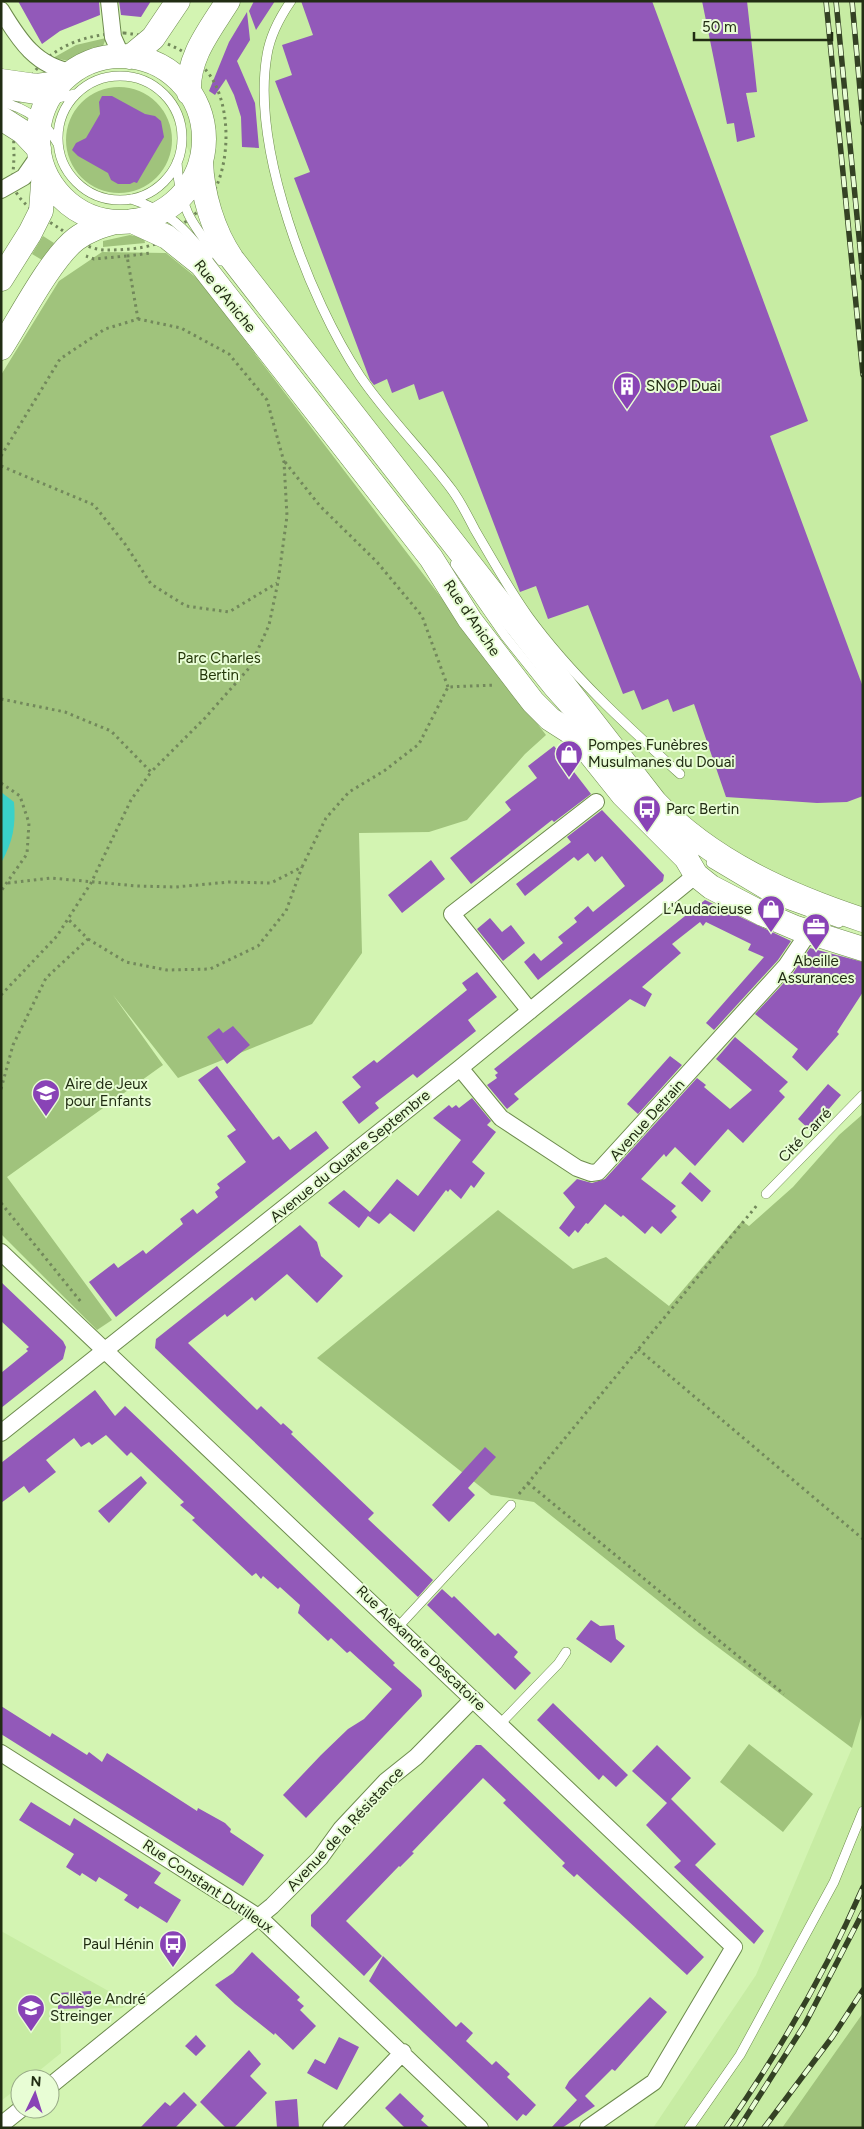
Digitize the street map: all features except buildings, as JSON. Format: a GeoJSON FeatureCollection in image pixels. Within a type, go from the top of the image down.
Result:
{"type":"FeatureCollection","features":[{"type":"Feature","properties":{"kind":"main road"},"geometry":{"type":"LineString","coordinates":[[126,57],[153,38],[178,1]]}},
{"type":"Feature","properties":{"kind":"main road"},"geometry":{"type":"LineString","coordinates":[[189,93],[190,72],[194,56],[228,1]]}},
{"type":"Feature","properties":{"kind":"main road"},"geometry":{"type":"LineString","coordinates":[[1,118],[23,132],[45,155],[55,189],[75,208],[94,218],[162,211],[181,197],[193,180],[201,160],[203,128],[199,112],[189,93],[165,70],[146,61],[126,57],[100,60],[60,94],[45,155],[44,196],[40,214],[1,279]]}},
{"type":"Feature","properties":{"kind":"main road"},"geometry":{"type":"LineString","coordinates":[[1,80],[36,86],[60,94]]}},
{"type":"Feature","properties":{"kind":"main road","name":"Rue d'Aniche"},"geometry":{"type":"LineString","coordinates":[[201,160],[202,179],[210,210],[218,233],[232,259],[655,802],[702,843],[771,885],[855,923]]}},
{"type":"Feature","properties":{"kind":"main road"},"geometry":{"type":"LineString","coordinates":[[1,348],[68,247],[90,230],[126,214]]}},
{"type":"Feature","properties":{"kind":"main road","name":"Rue d'Aniche"},"geometry":{"type":"LineString","coordinates":[[126,214],[167,236],[202,265],[430,558],[470,620],[520,685],[550,719],[583,737],[623,795],[695,860],[711,887],[809,932],[863,949]]}},
{"type":"Feature","properties":{"kind":"street"},"geometry":{"type":"LineString","coordinates":[[109,1],[113,37],[126,57]]}},
{"type":"Feature","properties":{"kind":"street"},"geometry":{"type":"LineString","coordinates":[[1,10],[24,44],[34,55],[50,66],[60,94]]}},
{"type":"Feature","properties":{"kind":"street"},"geometry":{"type":"LineString","coordinates":[[1,190],[24,177],[45,155]]}},
{"type":"Feature","properties":{"kind":"street"},"geometry":{"type":"LineString","coordinates":[[530,1011],[452,914],[596,802]]}},
{"type":"Feature","properties":{"kind":"street","name":"Avenue du Quatre Septembre"},"geometry":{"type":"LineString","coordinates":[[1,1434],[530,1011],[695,860]]}},
{"type":"Feature","properties":{"kind":"street","name":"Avenue Detrain"},"geometry":{"type":"LineString","coordinates":[[460,1068],[500,1118],[577,1168],[591,1173],[598,1172],[786,966],[809,932]]}},
{"type":"Feature","properties":{"kind":"street","name":"Rue Alexandre Descatoire"},"geometry":{"type":"LineString","coordinates":[[1,1252],[734,1947],[654,2082],[588,2128]]}},
{"type":"Feature","properties":{"kind":"street","name":"Avenue de la Résistance"},"geometry":{"type":"LineString","coordinates":[[60,2078],[260,1918],[320,1858],[341,1829],[386,1781],[416,1757],[473,1699]]}},
{"type":"Feature","properties":{"kind":"street","name":"Rue Constant Dutilleux"},"geometry":{"type":"LineString","coordinates":[[1,1753],[260,1918],[403,2052],[480,2128]]}},
{"type":"Feature","properties":{"kind":"street"},"geometry":{"type":"LineString","coordinates":[[331,2128],[403,2052]]}},
{"type":"Feature","properties":{"kind":"lane"},"geometry":{"type":"LineString","coordinates":[[291,1],[279,19],[267,54],[265,87],[269,149],[284,205],[305,267],[331,327],[361,377],[454,492],[505,583],[528,617],[582,682],[680,774]]}},
{"type":"Feature","properties":{"kind":"lane"},"geometry":{"type":"LineString","coordinates":[[1,102],[23,109],[94,82],[118,76],[138,79],[156,87],[170,101],[181,123],[182,143],[178,162],[181,197],[187,215],[449,554],[500,630],[583,737]]}},
{"type":"Feature","properties":{"kind":"lane"},"geometry":{"type":"LineString","coordinates":[[1,94],[22,99],[60,94]]}},
{"type":"Feature","properties":{"kind":"lane"},"geometry":{"type":"LineString","coordinates":[[45,155],[68,104],[60,94]]}},
{"type":"Feature","properties":{"kind":"lane"},"geometry":{"type":"LineString","coordinates":[[126,214],[161,185],[178,162]]}},
{"type":"Feature","properties":{"kind":"lane"},"geometry":{"type":"LineString","coordinates":[[162,211],[181,226],[196,242],[435,548],[483,623],[541,697],[583,737]]}},
{"type":"Feature","properties":{"kind":"lane"},"geometry":{"type":"LineString","coordinates":[[623,779],[695,860],[729,887],[768,906],[863,940]]}},
{"type":"Feature","properties":{"kind":"lane"},"geometry":{"type":"LineString","coordinates":[[695,860],[770,898],[855,923]]}},
{"type":"Feature","properties":{"kind":"lane","name":"Cité Carré"},"geometry":{"type":"LineString","coordinates":[[766,1194],[863,1095]]}},
{"type":"Feature","properties":{"kind":"lane"},"geometry":{"type":"LineString","coordinates":[[398,1627],[511,1505]]}},
{"type":"Feature","properties":{"kind":"lane"},"geometry":{"type":"LineString","coordinates":[[500,1724],[558,1664],[566,1652]]}},
{"type":"Feature","properties":{"kind":"lane"},"geometry":{"type":"LineString","coordinates":[[689,2128],[740,2055],[834,1882],[863,1811]]}},
{"type":"Feature","properties":{"kind":"path"},"geometry":{"type":"LineString","coordinates":[[68,247],[94,259],[127,256],[138,319]]}},
{"type":"Feature","properties":{"kind":"path"},"geometry":{"type":"LineString","coordinates":[[1,456],[60,359],[105,329],[138,319],[181,328],[229,354],[267,400],[284,462],[287,516],[278,582],[269,625],[250,667],[205,718],[151,772],[131,800],[92,883],[57,936],[1,995]]}},
{"type":"Feature","properties":{"kind":"path"},"geometry":{"type":"LineString","coordinates":[[68,919],[88,938],[126,962],[166,970],[210,969],[258,946],[286,911],[302,867],[326,818],[349,792],[384,770],[419,744],[448,686],[422,616],[377,562],[320,506],[284,462]]}},
{"type":"Feature","properties":{"kind":"path"},"geometry":{"type":"LineString","coordinates":[[1,466],[52,485],[94,505],[125,544],[152,584],[186,606],[229,612],[278,582]]}},
{"type":"Feature","properties":{"kind":"path"},"geometry":{"type":"LineString","coordinates":[[448,686],[503,685]]}},
{"type":"Feature","properties":{"kind":"path"},"geometry":{"type":"LineString","coordinates":[[1,699],[64,712],[111,730],[151,772]]}},
{"type":"Feature","properties":{"kind":"path"},"geometry":{"type":"LineString","coordinates":[[1,783],[20,796],[29,823],[27,854],[1,891]]}},
{"type":"Feature","properties":{"kind":"path"},"geometry":{"type":"LineString","coordinates":[[8,883],[51,878],[92,883],[176,887],[229,882],[271,883],[302,867]]}},
{"type":"Feature","properties":{"kind":"path"},"geometry":{"type":"LineString","coordinates":[[1,1089],[12,1045],[46,978],[88,938]]}},
{"type":"Feature","properties":{"kind":"path"},"geometry":{"type":"LineString","coordinates":[[511,1505],[766,1194]]}},
{"type":"Feature","properties":{"kind":"path"},"geometry":{"type":"LineString","coordinates":[[1,1203],[84,1306]]}},
{"type":"Feature","properties":{"kind":"path"},"geometry":{"type":"LineString","coordinates":[[638,1349],[863,1540]]}},
{"type":"Feature","properties":{"kind":"path"},"geometry":{"type":"LineString","coordinates":[[528,1483],[784,1694]]}},
{"type":"Feature","properties":{"kind":"shaded area","name":"SNOP Duai"},"geometry":{"type":"Polygon","coordinates":[[[218,1],[863,1],[863,912],[734,854],[664,802],[239,253],[164,100],[218,1]]]}},
{"type":"Feature","properties":{"kind":"shaded area"},"geometry":{"type":"Polygon","coordinates":[[[863,1702],[863,2128],[653,2128],[756,1975],[852,1748],[863,1702]]]}},
{"type":"Feature","properties":{"kind":"shaded area","name":"Collège André Streinger"},"geometry":{"type":"Polygon","coordinates":[[[1,1931],[130,2003],[122,2008],[60,2011],[61,2053],[41,2069],[10,2069],[10,2094],[1,2101],[1,1931]]]}},
{"type":"Feature","properties":{"kind":"green space"},"geometry":{"type":"Polygon","coordinates":[[[106,38],[103,46],[69,61],[53,58],[76,45],[106,38]]]}},
{"type":"Feature","properties":{"kind":"green space"},"geometry":{"type":"Polygon","coordinates":[[[119,87],[139,91],[157,102],[168,120],[172,140],[168,160],[157,178],[139,189],[119,193],[99,189],[81,178],[70,160],[66,140],[70,120],[81,102],[99,91],[119,87]]]}},
{"type":"Feature","properties":{"kind":"green space"},"geometry":{"type":"Polygon","coordinates":[[[130,235],[144,238],[145,243],[103,247],[103,241],[130,235]]]}},
{"type":"Feature","properties":{"kind":"green space"},"geometry":{"type":"Polygon","coordinates":[[[43,236],[54,243],[42,260],[32,254],[43,236]]]}},
{"type":"Feature","properties":{"kind":"green space","name":"Parc Charles Bertin"},"geometry":{"type":"Polygon","coordinates":[[[102,252],[166,253],[198,279],[546,735],[525,754],[467,820],[429,832],[359,833],[362,953],[312,1024],[178,1078],[113,995],[163,1065],[7,1177],[112,1320],[97,1330],[1,1234],[1,375],[59,281],[102,252]]]}},
{"type":"Feature","properties":{"kind":"green space"},"geometry":{"type":"Polygon","coordinates":[[[863,1114],[863,1711],[852,1748],[699,1633],[534,1502],[491,1495],[317,1358],[498,1210],[573,1269],[606,1257],[669,1306],[742,1221],[749,1226],[793,1187],[839,1135],[863,1114]]]}},
{"type":"Feature","properties":{"kind":"green space"},"geometry":{"type":"Polygon","coordinates":[[[749,1744],[813,1794],[783,1832],[720,1782],[749,1744]]]}},
{"type":"Feature","properties":{"kind":"green space"},"geometry":{"type":"Polygon","coordinates":[[[863,2013],[863,2128],[782,2128],[863,2013]]]}},
{"type":"Feature","properties":{"kind":"water"},"geometry":{"type":"Polygon","coordinates":[[[1,792],[14,802],[15,810],[11,841],[1,863],[1,792]]]}},
{"type":"Feature","properties":{"kind":"railway"},"geometry":{"type":"LineString","coordinates":[[826,1],[863,375]]}},
{"type":"Feature","properties":{"kind":"railway"},"geometry":{"type":"LineString","coordinates":[[836,1],[863,278]]}},
{"type":"Feature","properties":{"kind":"railway"},"geometry":{"type":"LineString","coordinates":[[852,1],[863,123]]}},
{"type":"Feature","properties":{"kind":"railway"},"geometry":{"type":"LineString","coordinates":[[726,2128],[783,2041],[817,1981],[863,1887]]}},
{"type":"Feature","properties":{"kind":"railway"},"geometry":{"type":"LineString","coordinates":[[739,2128],[805,2024],[863,1912]]}},
{"type":"Feature","properties":{"kind":"railway"},"geometry":{"type":"LineString","coordinates":[[764,2128],[833,2036],[863,1990]]}},
{"type":"Feature","properties":{"kind":"place","name":"SNOP Duai"},"geometry":{"type":"Point","coordinates":[627,410]}},
{"type":"Feature","properties":{"kind":"place","name":"Pompes Funèbres Musulmanes du Douai"},"geometry":{"type":"Point","coordinates":[569,778]}},
{"type":"Feature","properties":{"kind":"place","name":"Parc Bertin"},"geometry":{"type":"Point","coordinates":[647,833]}},
{"type":"Feature","properties":{"kind":"place","name":"L'Audacieuse"},"geometry":{"type":"Point","coordinates":[771,933]}},
{"type":"Feature","properties":{"kind":"place","name":"Abeille Assurances"},"geometry":{"type":"Point","coordinates":[816,951]}},
{"type":"Feature","properties":{"kind":"place","name":"Aire de Jeux pour Enfants"},"geometry":{"type":"Point","coordinates":[46,1117]}},
{"type":"Feature","properties":{"kind":"place","name":"Paul Hénin"},"geometry":{"type":"Point","coordinates":[173,1968]}},
{"type":"Feature","properties":{"kind":"place","name":"Collège André Streinger"},"geometry":{"type":"Point","coordinates":[31,2032]}}]}
